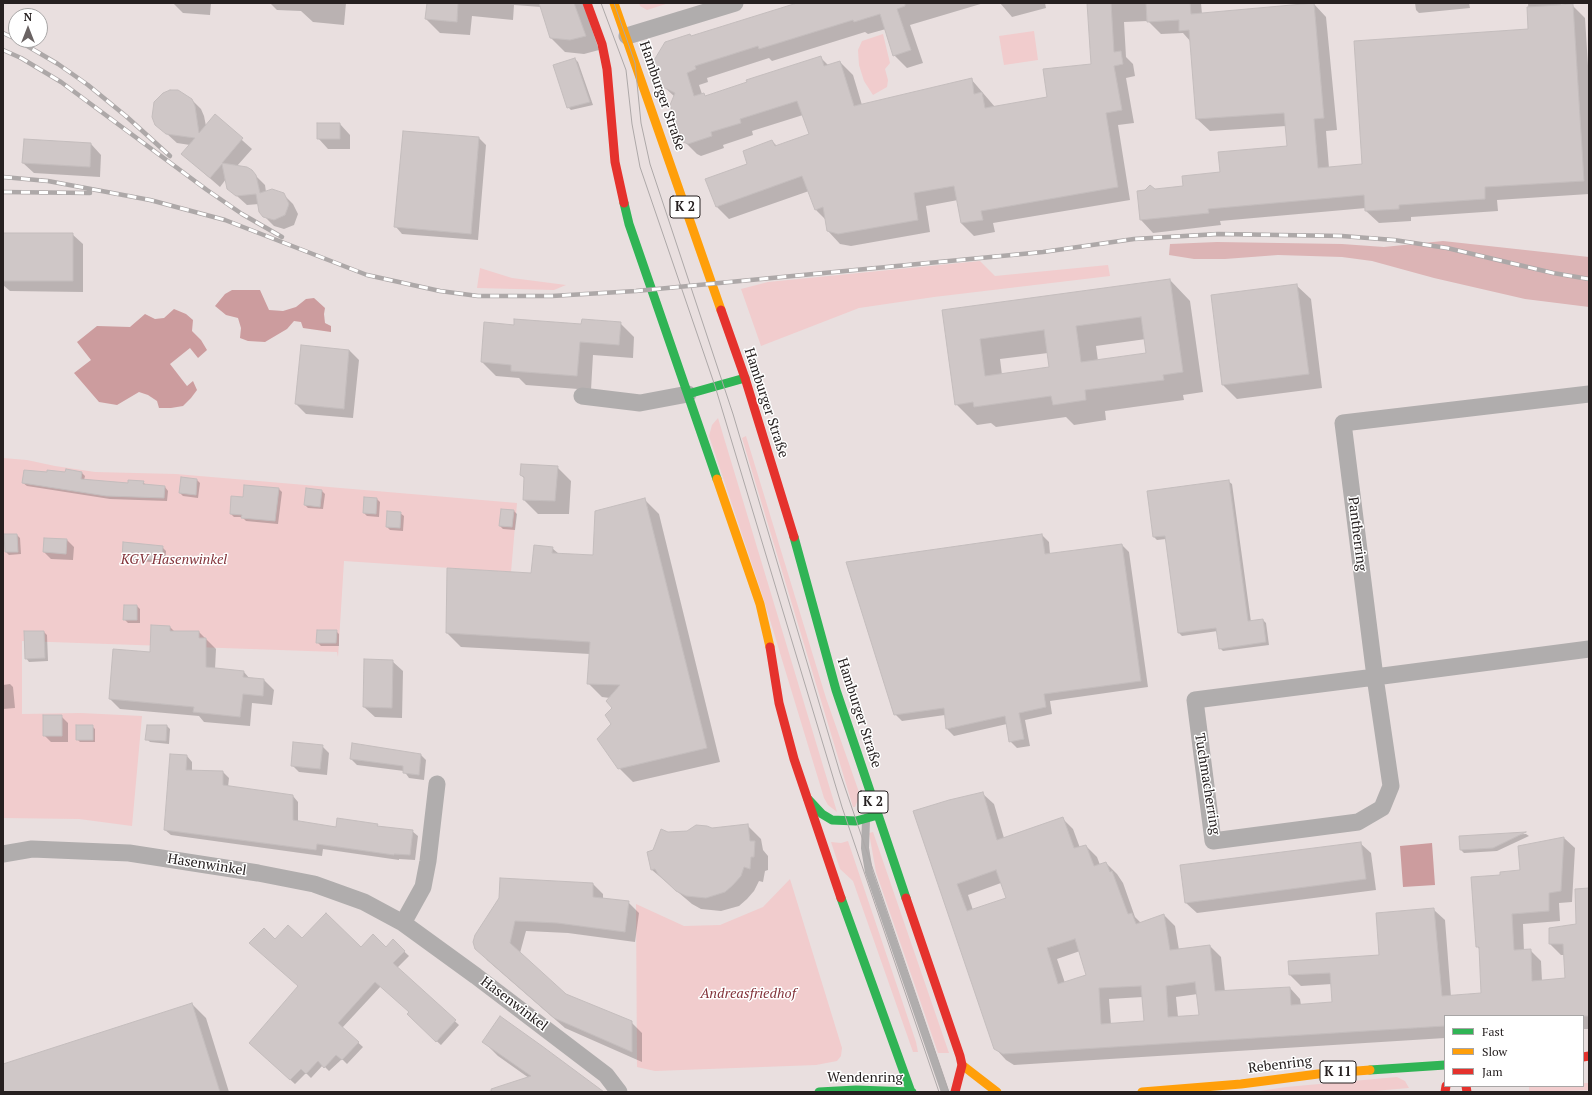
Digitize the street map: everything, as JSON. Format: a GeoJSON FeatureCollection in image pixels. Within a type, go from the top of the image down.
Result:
{"type":"FeatureCollection","features":[{"type":"Feature","properties":{"kind":"main road"},"geometry":{"type":"LineString","coordinates":[[587,3],[602,44],[607,69],[615,162],[629,224],[760,604],[772,657],[779,704],[806,796],[835,882],[911,1092]]}},
{"type":"Feature","properties":{"kind":"main road","name":"Hamburger Straße"},"geometry":{"type":"LineString","coordinates":[[614,3],[745,378],[793,535],[836,690],[925,951],[962,1065]]}},
{"type":"Feature","properties":{"kind":"main road"},"geometry":{"type":"LineString","coordinates":[[688,394],[745,378]]}},
{"type":"Feature","properties":{"kind":"main road"},"geometry":{"type":"LineString","coordinates":[[806,796],[822,814],[832,820],[847,822],[878,815]]}},
{"type":"Feature","properties":{"kind":"main road"},"geometry":{"type":"LineString","coordinates":[[955,1092],[962,1065],[997,1092]]}},
{"type":"Feature","properties":{"kind":"main road","name":"Rebenring"},"geometry":{"type":"LineString","coordinates":[[1142,1092],[1241,1084],[1318,1074],[1444,1065]]}},
{"type":"Feature","properties":{"kind":"main road","name":"Wendenring"},"geometry":{"type":"LineString","coordinates":[[819,1092],[856,1090],[911,1092]]}},
{"type":"Feature","properties":{"kind":"street"},"geometry":{"type":"LineString","coordinates":[[626,36],[735,3]]}},
{"type":"Feature","properties":{"kind":"street"},"geometry":{"type":"LineString","coordinates":[[582,396],[640,403],[688,394]]}},
{"type":"Feature","properties":{"kind":"street","name":"Pantherring"},"geometry":{"type":"LineString","coordinates":[[1375,677],[1343,423],[1589,394]]}},
{"type":"Feature","properties":{"kind":"street"},"geometry":{"type":"LineString","coordinates":[[1375,677],[1589,649]]}},
{"type":"Feature","properties":{"kind":"street","name":"Tuchmacherring"},"geometry":{"type":"LineString","coordinates":[[1375,677],[1391,786],[1382,808],[1358,822],[1213,841],[1195,700],[1375,677]]}},
{"type":"Feature","properties":{"kind":"street"},"geometry":{"type":"LineString","coordinates":[[403,923],[423,887],[428,861],[437,784]]}},
{"type":"Feature","properties":{"kind":"street","name":"Hasenwinkel"},"geometry":{"type":"LineString","coordinates":[[3,854],[32,849],[129,853],[258,873],[314,884],[364,902],[403,923],[606,1074],[619,1092]]}},
{"type":"Feature","properties":{"kind":"lane"},"geometry":{"type":"LineString","coordinates":[[867,784],[865,848],[869,872],[945,1092]]}},
{"type":"Feature","properties":{"kind":"green space"},"geometry":{"type":"Polygon","coordinates":[[[639,3],[669,3],[647,10],[640,6],[639,3]]]}},
{"type":"Feature","properties":{"kind":"green space"},"geometry":{"type":"Polygon","coordinates":[[[1034,31],[1038,60],[1004,65],[999,36],[1034,31]]]}},
{"type":"Feature","properties":{"kind":"green space"},"geometry":{"type":"Polygon","coordinates":[[[883,34],[890,63],[885,69],[888,80],[887,87],[873,95],[864,81],[859,65],[858,50],[862,41],[883,34]]]}},
{"type":"Feature","properties":{"kind":"green space"},"geometry":{"type":"Polygon","coordinates":[[[980,261],[995,276],[1108,265],[1110,276],[934,297],[859,308],[761,346],[741,289],[768,282],[980,261]]]}},
{"type":"Feature","properties":{"kind":"green space"},"geometry":{"type":"Polygon","coordinates":[[[480,268],[512,278],[566,285],[554,290],[477,288],[480,268]]]}},
{"type":"Feature","properties":{"kind":"green space"},"geometry":{"type":"Polygon","coordinates":[[[718,418],[837,812],[828,805],[824,798],[763,597],[709,436],[712,425],[718,418]]]}},
{"type":"Feature","properties":{"kind":"green space"},"geometry":{"type":"Polygon","coordinates":[[[746,436],[826,698],[860,795],[855,807],[853,807],[742,438],[746,436]]]}},
{"type":"Feature","properties":{"kind":"green space","name":"KGV Hasenwinkel"},"geometry":{"type":"Polygon","coordinates":[[[3,458],[27,460],[95,472],[176,474],[517,503],[511,572],[344,561],[338,657],[337,652],[22,641],[22,714],[81,713],[142,716],[132,826],[79,819],[3,818],[3,458]]]}},
{"type":"Feature","properties":{"kind":"green space"},"geometry":{"type":"Polygon","coordinates":[[[873,832],[949,1053],[938,1053],[876,872],[869,833],[873,832]]]}},
{"type":"Feature","properties":{"kind":"green space"},"geometry":{"type":"Polygon","coordinates":[[[848,841],[916,1042],[918,1052],[913,1052],[853,881],[840,869],[831,842],[841,843],[848,841]]]}},
{"type":"Feature","properties":{"kind":"green space","name":"Andreasfriedhof"},"geometry":{"type":"Polygon","coordinates":[[[790,879],[842,1048],[841,1056],[837,1061],[816,1065],[655,1071],[637,1067],[636,904],[684,926],[720,925],[763,907],[790,879]]]}},
{"type":"Feature","properties":{"kind":"green space"},"geometry":{"type":"Polygon","coordinates":[[[1397,1077],[1405,1081],[1409,1088],[1362,1092],[1253,1092],[1286,1087],[1397,1077]]]}},
{"type":"Feature","properties":{"kind":"green space"},"geometry":{"type":"Polygon","coordinates":[[[1584,1083],[1589,1083],[1589,1090],[1529,1092],[1529,1087],[1584,1087],[1584,1083]]]}},
{"type":"Feature","properties":{"kind":"shaded area"},"geometry":{"type":"Polygon","coordinates":[[[1443,241],[1589,257],[1589,307],[1525,299],[1434,278],[1372,261],[1342,257],[1278,255],[1225,259],[1194,259],[1169,255],[1170,244],[1217,242],[1342,244],[1384,247],[1443,241]]]}},
{"type":"Feature","properties":{"kind":"shaded area"},"geometry":{"type":"Polygon","coordinates":[[[232,290],[260,290],[269,310],[283,311],[296,307],[306,299],[314,298],[325,308],[325,323],[331,326],[331,332],[303,328],[301,322],[294,321],[287,329],[265,342],[248,341],[240,338],[241,328],[238,318],[226,315],[215,306],[225,294],[232,290]]]}},
{"type":"Feature","properties":{"kind":"shaded area"},"geometry":{"type":"Polygon","coordinates":[[[174,309],[186,314],[193,320],[192,331],[201,340],[207,350],[198,358],[190,348],[170,364],[187,386],[193,381],[197,390],[191,398],[183,406],[171,408],[159,408],[157,401],[148,395],[139,392],[117,405],[99,402],[74,373],[91,360],[77,342],[97,326],[130,327],[145,314],[155,319],[164,318],[174,309]]]}},
{"type":"Feature","properties":{"kind":"shaded area"},"geometry":{"type":"Polygon","coordinates":[[[1432,843],[1435,885],[1403,887],[1400,846],[1432,843]]]}},
{"type":"Feature","properties":{"kind":"building"},"geometry":{"type":"Polygon","coordinates":[[[427,3],[458,3],[457,22],[425,19],[427,3]]]}},
{"type":"Feature","properties":{"kind":"building"},"geometry":{"type":"Polygon","coordinates":[[[539,3],[574,3],[586,36],[570,40],[550,38],[539,3]]]}},
{"type":"Feature","properties":{"kind":"building"},"geometry":{"type":"Polygon","coordinates":[[[797,3],[905,3],[905,6],[897,9],[911,50],[893,56],[880,14],[854,22],[853,20],[759,49],[758,46],[695,66],[696,69],[687,73],[694,96],[704,93],[705,96],[747,82],[746,80],[821,56],[824,66],[840,61],[854,106],[972,78],[974,94],[982,92],[985,108],[1047,97],[1043,69],[1091,64],[1087,3],[1111,3],[1114,52],[1121,51],[1123,64],[1114,66],[1122,110],[1106,113],[1118,187],[981,211],[983,220],[961,223],[954,186],[914,193],[918,220],[838,234],[827,231],[823,207],[815,210],[802,176],[716,207],[705,179],[747,164],[743,151],[772,140],[775,146],[809,134],[797,101],[740,119],[741,123],[711,132],[712,136],[688,144],[683,142],[670,105],[675,93],[663,87],[653,62],[665,42],[690,34],[691,36],[797,3]]]}},
{"type":"Feature","properties":{"kind":"building"},"geometry":{"type":"Polygon","coordinates":[[[1146,3],[1190,3],[1191,14],[1314,3],[1324,118],[1314,119],[1318,168],[1362,164],[1354,41],[1528,29],[1527,7],[1573,4],[1584,181],[1485,187],[1485,199],[1399,205],[1399,209],[1365,211],[1364,195],[1208,209],[1209,213],[1140,220],[1137,191],[1145,190],[1150,185],[1155,189],[1183,186],[1182,176],[1220,172],[1218,152],[1287,146],[1284,113],[1196,119],[1189,30],[1179,31],[1179,20],[1147,22],[1146,3]]]}},
{"type":"Feature","properties":{"kind":"building"},"geometry":{"type":"Polygon","coordinates":[[[575,58],[590,102],[567,108],[553,65],[575,58]]]}},
{"type":"Feature","properties":{"kind":"building"},"geometry":{"type":"Polygon","coordinates":[[[170,90],[178,90],[192,99],[195,106],[199,133],[215,114],[243,138],[222,163],[247,167],[252,170],[256,175],[260,193],[272,189],[284,193],[289,204],[285,215],[274,220],[263,217],[259,212],[256,194],[236,196],[227,189],[222,164],[210,178],[181,154],[195,138],[166,134],[155,125],[152,117],[154,102],[163,93],[170,90]]]}},
{"type":"Feature","properties":{"kind":"building"},"geometry":{"type":"Polygon","coordinates":[[[317,123],[340,123],[340,139],[317,139],[317,123]]]}},
{"type":"Feature","properties":{"kind":"building"},"geometry":{"type":"Polygon","coordinates":[[[403,131],[479,137],[471,234],[394,227],[403,131]]]}},
{"type":"Feature","properties":{"kind":"building"},"geometry":{"type":"Polygon","coordinates":[[[24,139],[91,143],[90,167],[22,163],[24,139]]]}},
{"type":"Feature","properties":{"kind":"building"},"geometry":{"type":"Polygon","coordinates":[[[3,233],[73,233],[73,281],[3,281],[3,233]]]}},
{"type":"Feature","properties":{"kind":"building"},"geometry":{"type":"Polygon","coordinates":[[[1170,279],[1183,372],[1163,375],[1164,380],[1085,390],[1086,400],[1053,405],[1051,396],[974,407],[973,402],[955,405],[942,310],[1170,279]],[[1141,317],[1076,326],[1081,362],[1146,353],[1141,317]],[[1044,330],[980,339],[985,376],[1049,367],[1044,330]]]}},
{"type":"Feature","properties":{"kind":"building"},"geometry":{"type":"Polygon","coordinates":[[[1297,284],[1309,374],[1222,385],[1211,295],[1297,284]]]}},
{"type":"Feature","properties":{"kind":"building"},"geometry":{"type":"Polygon","coordinates":[[[514,319],[581,324],[582,319],[621,322],[619,345],[580,342],[577,376],[511,371],[511,365],[481,362],[484,322],[514,325],[514,319]]]}},
{"type":"Feature","properties":{"kind":"building"},"geometry":{"type":"Polygon","coordinates":[[[301,345],[349,350],[344,409],[295,404],[301,345]]]}},
{"type":"Feature","properties":{"kind":"building"},"geometry":{"type":"Polygon","coordinates":[[[521,464],[558,466],[555,501],[523,500],[524,477],[520,475],[521,464]]]}},
{"type":"Feature","properties":{"kind":"building"},"geometry":{"type":"Polygon","coordinates":[[[66,469],[82,472],[81,479],[128,483],[128,480],[144,481],[143,484],[165,486],[164,498],[106,496],[22,483],[24,470],[65,472],[66,469]]]}},
{"type":"Feature","properties":{"kind":"building"},"geometry":{"type":"Polygon","coordinates":[[[181,477],[197,479],[196,495],[179,493],[181,477]]]}},
{"type":"Feature","properties":{"kind":"building"},"geometry":{"type":"Polygon","coordinates":[[[1229,480],[1248,621],[1263,619],[1266,642],[1219,649],[1216,628],[1178,633],[1165,536],[1153,537],[1147,491],[1229,480]]]}},
{"type":"Feature","properties":{"kind":"building"},"geometry":{"type":"Polygon","coordinates":[[[244,485],[279,488],[275,521],[241,518],[242,515],[230,514],[231,496],[243,497],[244,485]]]}},
{"type":"Feature","properties":{"kind":"building"},"geometry":{"type":"Polygon","coordinates":[[[306,488],[322,490],[320,507],[304,505],[306,488]]]}},
{"type":"Feature","properties":{"kind":"building"},"geometry":{"type":"Polygon","coordinates":[[[364,497],[377,498],[376,514],[363,513],[364,497]]]}},
{"type":"Feature","properties":{"kind":"building"},"geometry":{"type":"Polygon","coordinates":[[[645,498],[707,748],[618,769],[597,739],[611,724],[605,715],[612,708],[606,701],[620,685],[587,684],[590,642],[446,633],[447,568],[531,573],[534,545],[553,547],[552,553],[593,555],[595,511],[645,498]]]}},
{"type":"Feature","properties":{"kind":"building"},"geometry":{"type":"Polygon","coordinates":[[[501,509],[514,510],[512,527],[499,526],[501,509]]]}},
{"type":"Feature","properties":{"kind":"building"},"geometry":{"type":"Polygon","coordinates":[[[387,511],[401,512],[400,528],[386,527],[387,511]]]}},
{"type":"Feature","properties":{"kind":"building"},"geometry":{"type":"Polygon","coordinates":[[[4,534],[17,534],[18,552],[5,552],[4,534]]]}},
{"type":"Feature","properties":{"kind":"building"},"geometry":{"type":"Polygon","coordinates":[[[1042,534],[1045,554],[1122,544],[1141,681],[1044,694],[1046,707],[1019,713],[1024,739],[1009,742],[1005,716],[946,729],[944,708],[894,715],[846,562],[1042,534]]]}},
{"type":"Feature","properties":{"kind":"building"},"geometry":{"type":"Polygon","coordinates":[[[44,538],[67,539],[66,554],[43,552],[44,538]]]}},
{"type":"Feature","properties":{"kind":"building"},"geometry":{"type":"Polygon","coordinates":[[[123,542],[163,546],[162,560],[135,558],[135,560],[122,559],[123,542]]]}},
{"type":"Feature","properties":{"kind":"building"},"geometry":{"type":"Polygon","coordinates":[[[124,605],[137,605],[137,620],[123,620],[124,605]]]}},
{"type":"Feature","properties":{"kind":"building"},"geometry":{"type":"Polygon","coordinates":[[[151,625],[170,626],[170,631],[199,631],[199,638],[206,638],[206,667],[244,671],[243,677],[264,679],[263,696],[243,694],[240,717],[193,712],[194,707],[109,699],[113,649],[150,652],[151,625]]]}},
{"type":"Feature","properties":{"kind":"building"},"geometry":{"type":"Polygon","coordinates":[[[317,630],[337,630],[336,643],[316,643],[317,630]]]}},
{"type":"Feature","properties":{"kind":"building"},"geometry":{"type":"Polygon","coordinates":[[[24,631],[44,631],[45,658],[25,659],[24,631]]]}},
{"type":"Feature","properties":{"kind":"building"},"geometry":{"type":"Polygon","coordinates":[[[364,659],[393,660],[392,708],[363,707],[364,659]]]}},
{"type":"Feature","properties":{"kind":"building"},"geometry":{"type":"Polygon","coordinates":[[[43,715],[62,715],[62,736],[43,736],[43,715]]]}},
{"type":"Feature","properties":{"kind":"building"},"geometry":{"type":"Polygon","coordinates":[[[76,725],[93,725],[93,740],[76,740],[76,725]]]}},
{"type":"Feature","properties":{"kind":"building"},"geometry":{"type":"Polygon","coordinates":[[[147,725],[167,725],[166,741],[145,740],[147,725]]]}},
{"type":"Feature","properties":{"kind":"building"},"geometry":{"type":"Polygon","coordinates":[[[293,742],[323,745],[320,769],[291,766],[293,742]]]}},
{"type":"Feature","properties":{"kind":"building"},"geometry":{"type":"Polygon","coordinates":[[[352,743],[421,754],[419,775],[403,773],[403,766],[350,759],[352,743]]]}},
{"type":"Feature","properties":{"kind":"building"},"geometry":{"type":"Polygon","coordinates":[[[170,754],[187,755],[186,770],[223,771],[223,785],[293,795],[293,820],[336,827],[337,818],[378,824],[377,826],[413,830],[410,855],[394,855],[317,844],[316,850],[164,830],[170,754]]]}},
{"type":"Feature","properties":{"kind":"building"},"geometry":{"type":"Polygon","coordinates":[[[983,792],[997,840],[1063,817],[1074,848],[1086,845],[1094,866],[1106,862],[1110,872],[1112,871],[1128,914],[1132,913],[1136,924],[1164,914],[1170,950],[1210,945],[1215,991],[1290,987],[1291,1005],[1332,1002],[1330,973],[1289,975],[1288,961],[1379,955],[1376,913],[1434,908],[1442,996],[1481,993],[1479,947],[1476,947],[1471,877],[1500,875],[1500,872],[1520,870],[1518,846],[1564,837],[1561,891],[1549,893],[1549,911],[1512,914],[1514,950],[1531,949],[1532,981],[1565,978],[1563,944],[1549,944],[1549,928],[1576,924],[1575,889],[1589,888],[1589,1016],[1444,1015],[1444,1026],[1003,1054],[994,1049],[913,811],[983,792]],[[996,870],[957,884],[967,911],[1006,898],[996,870]],[[1075,939],[1047,948],[1058,984],[1086,975],[1075,939]],[[1195,982],[1166,986],[1168,1017],[1199,1015],[1195,982]],[[1141,986],[1099,988],[1101,1024],[1144,1021],[1141,986]]]}},
{"type":"Feature","properties":{"kind":"building"},"geometry":{"type":"Polygon","coordinates":[[[748,824],[750,841],[755,841],[754,857],[751,857],[750,869],[744,867],[741,876],[725,892],[706,898],[686,896],[676,891],[658,874],[655,869],[651,870],[647,852],[653,850],[661,829],[668,832],[687,831],[696,825],[712,828],[748,824]]]}},
{"type":"Feature","properties":{"kind":"building"},"geometry":{"type":"Polygon","coordinates":[[[1526,832],[1493,848],[1460,850],[1459,836],[1526,832]]]}},
{"type":"Feature","properties":{"kind":"building"},"geometry":{"type":"Polygon","coordinates":[[[1361,842],[1366,879],[1185,903],[1180,865],[1361,842]]]}},
{"type":"Feature","properties":{"kind":"building"},"geometry":{"type":"Polygon","coordinates":[[[500,878],[593,883],[593,897],[629,901],[625,932],[557,923],[515,921],[510,943],[566,994],[632,1021],[632,1052],[554,1018],[475,949],[473,942],[475,935],[499,898],[500,878]]]}},
{"type":"Feature","properties":{"kind":"building"},"geometry":{"type":"Polygon","coordinates":[[[326,913],[361,947],[373,934],[386,947],[393,939],[405,951],[393,963],[456,1020],[436,1042],[407,1014],[409,1012],[375,982],[338,1023],[359,1042],[342,1060],[336,1055],[324,1068],[318,1061],[306,1074],[301,1069],[290,1080],[249,1043],[298,986],[249,943],[264,928],[275,939],[288,925],[302,938],[326,913]]]}},
{"type":"Feature","properties":{"kind":"building"},"geometry":{"type":"Polygon","coordinates":[[[192,1003],[220,1092],[3,1092],[3,1064],[192,1003]]]}},
{"type":"Feature","properties":{"kind":"building"},"geometry":{"type":"Polygon","coordinates":[[[500,1016],[604,1092],[492,1092],[491,1089],[531,1076],[482,1042],[500,1016]]]}},
{"type":"Feature","properties":{"kind":"tram line"},"geometry":{"type":"LineString","coordinates":[[601,3],[626,70],[632,124],[640,167],[715,386],[842,807],[939,1092]]}},
{"type":"Feature","properties":{"kind":"tram line"},"geometry":{"type":"LineString","coordinates":[[614,3],[635,63],[641,123],[650,164],[733,414],[840,773],[949,1092]]}},
{"type":"Feature","properties":{"kind":"railway"},"geometry":{"type":"LineString","coordinates":[[3,33],[8,35]]}},
{"type":"Feature","properties":{"kind":"railway"},"geometry":{"type":"LineString","coordinates":[[31,48],[58,64],[88,85],[127,117],[170,156]]}},
{"type":"Feature","properties":{"kind":"railway"},"geometry":{"type":"LineString","coordinates":[[3,50],[21,58],[61,82],[207,190],[242,214],[282,237]]}},
{"type":"Feature","properties":{"kind":"railway"},"geometry":{"type":"LineString","coordinates":[[3,177],[48,181],[150,200],[225,220],[367,275],[440,291],[478,296],[552,296],[636,291],[1043,252],[1134,239],[1218,234],[1342,236],[1394,240],[1447,248],[1553,273],[1589,279]]}},
{"type":"Feature","properties":{"kind":"railway"},"geometry":{"type":"LineString","coordinates":[[3,192],[90,193]]}},
{"type":"Feature","properties":{"kind":"traffic: fast"},"geometry":{"type":"LineString","coordinates":[[624,203],[629,224],[717,479]]}},
{"type":"Feature","properties":{"kind":"traffic: fast"},"geometry":{"type":"LineString","coordinates":[[688,394],[745,378]]}},
{"type":"Feature","properties":{"kind":"traffic: fast"},"geometry":{"type":"LineString","coordinates":[[794,537],[836,690],[906,898]]}},
{"type":"Feature","properties":{"kind":"traffic: fast"},"geometry":{"type":"LineString","coordinates":[[808,799],[822,814],[832,820],[856,821],[878,815]]}},
{"type":"Feature","properties":{"kind":"traffic: fast"},"geometry":{"type":"LineString","coordinates":[[841,898],[911,1092]]}},
{"type":"Feature","properties":{"kind":"traffic: fast"},"geometry":{"type":"LineString","coordinates":[[1370,1070],[1444,1065]]}},
{"type":"Feature","properties":{"kind":"traffic: fast"},"geometry":{"type":"LineString","coordinates":[[819,1092],[856,1090],[912,1092]]}},
{"type":"Feature","properties":{"kind":"traffic: slow"},"geometry":{"type":"LineString","coordinates":[[614,3],[721,310]]}},
{"type":"Feature","properties":{"kind":"traffic: slow"},"geometry":{"type":"LineString","coordinates":[[717,479],[760,604],[770,647]]}},
{"type":"Feature","properties":{"kind":"traffic: slow"},"geometry":{"type":"LineString","coordinates":[[962,1065],[997,1092]]}},
{"type":"Feature","properties":{"kind":"traffic: slow"},"geometry":{"type":"LineString","coordinates":[[1142,1092],[1241,1084],[1318,1074],[1370,1070]]}},
{"type":"Feature","properties":{"kind":"traffic: jam"},"geometry":{"type":"LineString","coordinates":[[587,3],[602,44],[607,69],[615,162],[624,203]]}},
{"type":"Feature","properties":{"kind":"traffic: jam"},"geometry":{"type":"LineString","coordinates":[[721,310],[745,378],[794,537]]}},
{"type":"Feature","properties":{"kind":"traffic: jam"},"geometry":{"type":"LineString","coordinates":[[770,647],[779,703],[794,759],[841,898]]}},
{"type":"Feature","properties":{"kind":"traffic: jam"},"geometry":{"type":"LineString","coordinates":[[906,898],[960,1056],[962,1065],[955,1092]]}},
{"type":"Feature","properties":{"kind":"traffic: jam"},"geometry":{"type":"LineString","coordinates":[[1584,1057],[1589,1056]]}},
{"type":"Feature","properties":{"kind":"traffic: jam"},"geometry":{"type":"LineString","coordinates":[[1445,1092],[1446,1087]]}},
{"type":"Feature","properties":{"kind":"traffic: jam"},"geometry":{"type":"LineString","coordinates":[[1466,1087],[1467,1092]]}}]}
